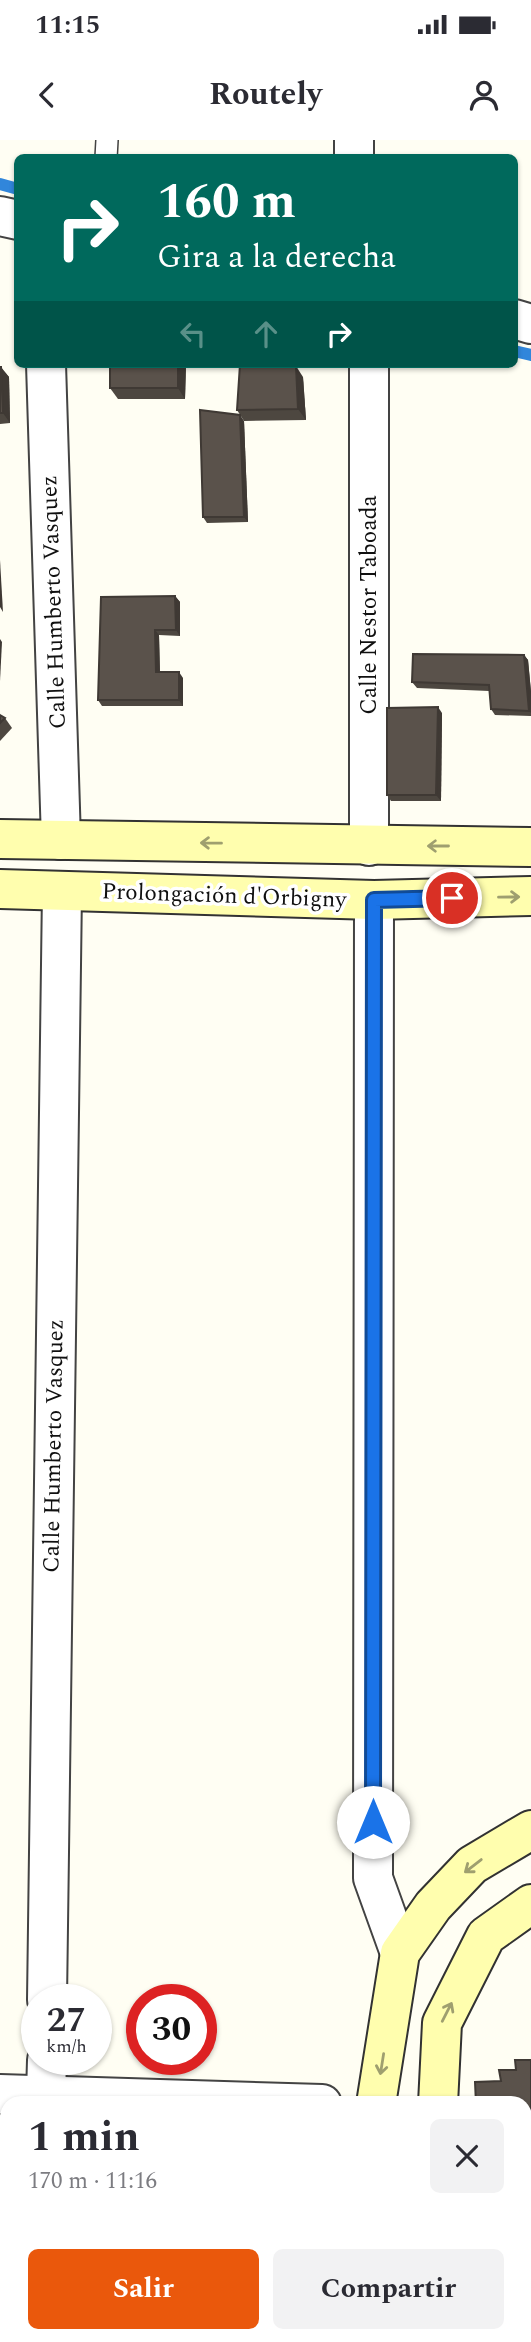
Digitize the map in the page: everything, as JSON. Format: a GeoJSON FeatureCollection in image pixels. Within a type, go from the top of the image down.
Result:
{"type":"FeatureCollection","features":[{"type":"Feature","properties":{"kind":"main road"},"geometry":{"type":"LineString","coordinates":[[0,839],[369,846],[531,846]]}},
{"type":"Feature","properties":{"kind":"main road","name":"Prolongación d'Orbigny"},"geometry":{"type":"LineString","coordinates":[[0,889],[374,900],[531,896]]}},
{"type":"Feature","properties":{"kind":"main road"},"geometry":{"type":"LineString","coordinates":[[377,2096],[400,1953],[433,1906],[472,1865],[531,1830]]}},
{"type":"Feature","properties":{"kind":"main road"},"geometry":{"type":"LineString","coordinates":[[438,2096],[442,2023],[486,1936],[531,1904]]}},
{"type":"Feature","properties":{"kind":"street","name":"Calle Humberto Vasquez"},"geometry":{"type":"LineString","coordinates":[[46,368],[61,840]]}},
{"type":"Feature","properties":{"kind":"street","name":"Calle Nestor Taboada"},"geometry":{"type":"LineString","coordinates":[[369,368],[369,846]]}},
{"type":"Feature","properties":{"kind":"street","name":"Calle Humberto Vasquez"},"geometry":{"type":"LineString","coordinates":[[47,1984],[62,891]]}},
{"type":"Feature","properties":{"kind":"street"},"geometry":{"type":"LineString","coordinates":[[374,900],[373,1878],[400,1953]]}},
{"type":"Feature","properties":{"kind":"street"},"geometry":{"type":"LineString","coordinates":[[0,2094],[46,2077],[240,2096]]}},
{"type":"Feature","properties":{"kind":"building"},"geometry":{"type":"Polygon","coordinates":[[[1,367],[3,413],[0,413],[1,367]]]}},
{"type":"Feature","properties":{"kind":"building"},"geometry":{"type":"Polygon","coordinates":[[[110,368],[178,368],[178,388],[110,388],[110,368]]]}},
{"type":"Feature","properties":{"kind":"building"},"geometry":{"type":"Polygon","coordinates":[[[240,368],[296,368],[298,409],[237,410],[240,368]]]}},
{"type":"Feature","properties":{"kind":"building"},"geometry":{"type":"Polygon","coordinates":[[[200,410],[240,415],[244,517],[203,517],[200,410]]]}},
{"type":"Feature","properties":{"kind":"building"},"geometry":{"type":"Polygon","coordinates":[[[175,596],[176,630],[155,630],[156,672],[179,672],[179,700],[98,700],[101,597],[175,596]]]}},
{"type":"Feature","properties":{"kind":"building"},"geometry":{"type":"Polygon","coordinates":[[[413,654],[524,655],[529,711],[491,709],[489,685],[412,682],[413,654]]]}},
{"type":"Feature","properties":{"kind":"building"},"geometry":{"type":"Polygon","coordinates":[[[438,707],[436,795],[387,795],[387,708],[438,707]]]}},
{"type":"Feature","properties":{"kind":"building"},"geometry":{"type":"Polygon","coordinates":[[[515,2060],[531,2060],[531,2096],[476,2096],[475,2082],[501,2081],[499,2070],[516,2070],[515,2060]]]}},
{"type":"Feature","properties":{"kind":"waterway"},"geometry":{"type":"LineString","coordinates":[[0,184],[14,188]]}},
{"type":"Feature","properties":{"kind":"waterway"},"geometry":{"type":"LineString","coordinates":[[518,352],[531,355]]}},
{"type":"Feature","properties":{"kind":"route"},"geometry":{"type":"LineString","coordinates":[[373,1822],[374,900],[452,898]]}}]}
